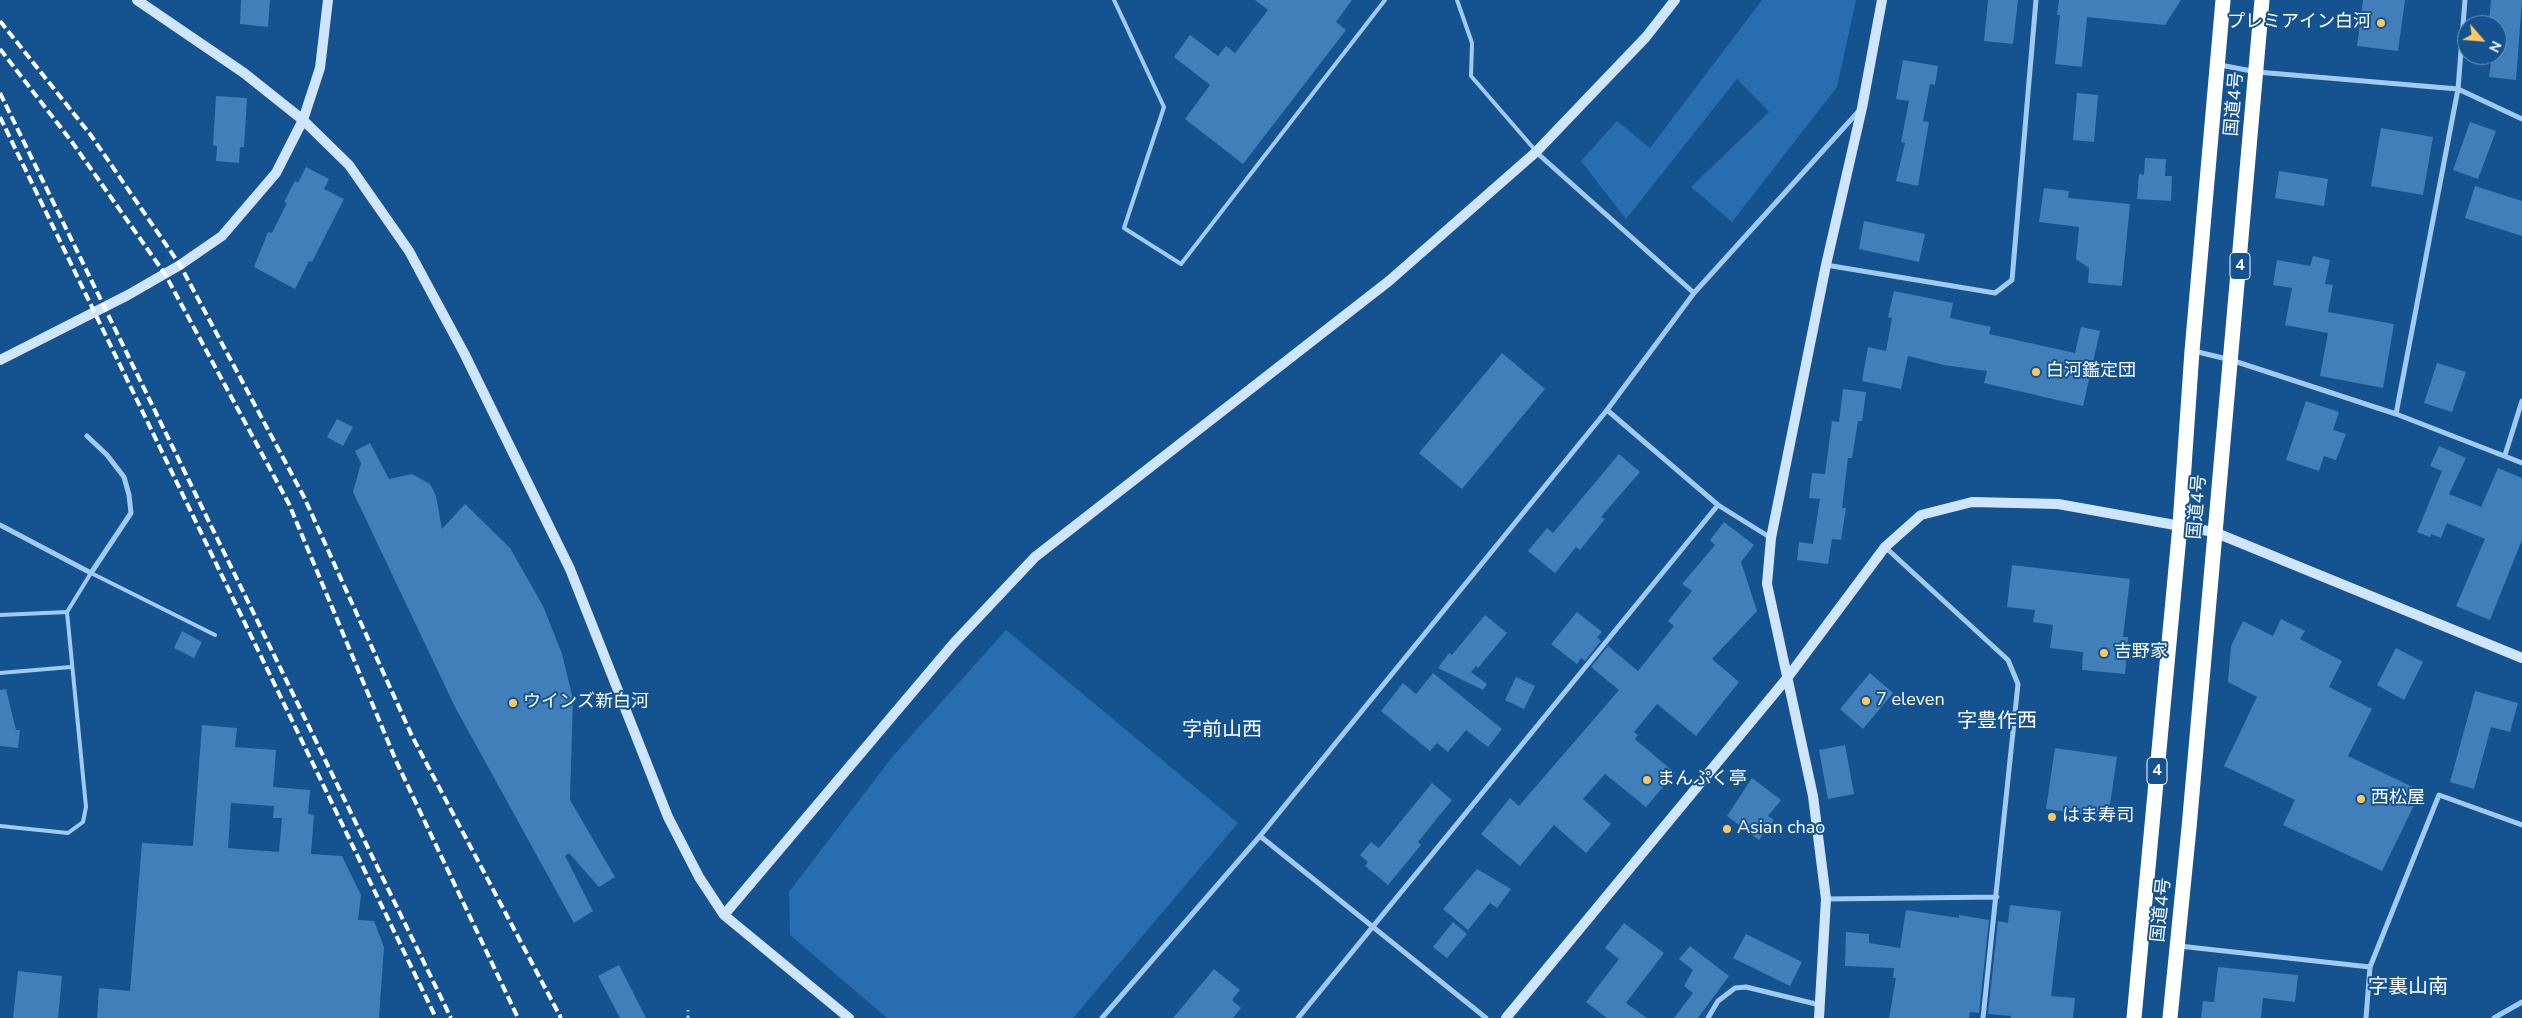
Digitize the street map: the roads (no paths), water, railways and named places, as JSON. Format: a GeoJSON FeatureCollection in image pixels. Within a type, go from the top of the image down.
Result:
{"type":"FeatureCollection","features":[{"type":"Feature","properties":{"kind":"highway","name":"国道4号"},"geometry":{"type":"LineString","coordinates":[[2134,1018],[2180,525],[2192,351],[2223,0]]}},
{"type":"Feature","properties":{"kind":"highway","name":"国道4号"},"geometry":{"type":"LineString","coordinates":[[2170,1018],[2214,532],[2232,360],[2262,0]]}},
{"type":"Feature","properties":{"kind":"street"},"geometry":{"type":"LineString","coordinates":[[0,360],[128,295],[180,265],[222,236],[276,173],[303,120],[320,68],[328,0]]}},
{"type":"Feature","properties":{"kind":"street"},"geometry":{"type":"LineString","coordinates":[[724,915],[954,643],[1035,557],[1389,281],[1536,152],[1646,37],[1674,0]]}},
{"type":"Feature","properties":{"kind":"street"},"geometry":{"type":"LineString","coordinates":[[1819,1018],[1826,899],[1813,796],[1767,584],[1771,538],[1826,265],[1862,108],[1882,0]]}},
{"type":"Feature","properties":{"kind":"street"},"geometry":{"type":"LineString","coordinates":[[1826,265],[1995,293],[2012,280],[2036,0]]}},
{"type":"Feature","properties":{"kind":"street"},"geometry":{"type":"LineString","coordinates":[[2396,414],[2458,89],[2465,0]]}},
{"type":"Feature","properties":{"kind":"street"},"geometry":{"type":"LineString","coordinates":[[143,2],[244,73],[303,120],[349,165],[409,251],[464,352],[570,569],[668,817],[699,877],[724,915],[849,1018]]}},
{"type":"Feature","properties":{"kind":"street"},"geometry":{"type":"LineString","coordinates":[[2216,64],[2257,72],[2458,89],[2522,118]]}},
{"type":"Feature","properties":{"kind":"street"},"geometry":{"type":"LineString","coordinates":[[1102,1018],[1260,836],[1607,410],[1694,293],[1862,108]]}},
{"type":"Feature","properties":{"kind":"street"},"geometry":{"type":"LineString","coordinates":[[1536,152],[1694,293]]}},
{"type":"Feature","properties":{"kind":"street"},"geometry":{"type":"LineString","coordinates":[[2192,351],[2232,360],[2396,414],[2522,462]]}},
{"type":"Feature","properties":{"kind":"street"},"geometry":{"type":"LineString","coordinates":[[2505,455],[2522,401]]}},
{"type":"Feature","properties":{"kind":"street"},"geometry":{"type":"LineString","coordinates":[[1607,410],[1718,505],[1771,538]]}},
{"type":"Feature","properties":{"kind":"street"},"geometry":{"type":"LineString","coordinates":[[0,525],[91,573],[131,513],[124,477],[107,455],[88,436]]}},
{"type":"Feature","properties":{"kind":"street"},"geometry":{"type":"LineString","coordinates":[[1506,1018],[1788,678],[1885,547],[1921,515],[1972,502],[2058,504],[2214,532],[2522,658]]}},
{"type":"Feature","properties":{"kind":"street"},"geometry":{"type":"LineString","coordinates":[[1298,1018],[1718,505]]}},
{"type":"Feature","properties":{"kind":"street"},"geometry":{"type":"LineString","coordinates":[[1885,547],[2008,660],[2018,684],[1983,1018]]}},
{"type":"Feature","properties":{"kind":"street"},"geometry":{"type":"LineString","coordinates":[[2366,1018],[2370,968],[2439,795],[2522,824]]}},
{"type":"Feature","properties":{"kind":"street"},"geometry":{"type":"LineString","coordinates":[[1260,836],[1486,1018]]}},
{"type":"Feature","properties":{"kind":"street"},"geometry":{"type":"LineString","coordinates":[[1826,899],[1997,897]]}},
{"type":"Feature","properties":{"kind":"street"},"geometry":{"type":"LineString","coordinates":[[2177,946],[2370,968]]}},
{"type":"Feature","properties":{"kind":"street"},"geometry":{"type":"LineString","coordinates":[[1708,1018],[1718,1001],[1735,988],[1746,987],[1820,1005]]}},
{"type":"Feature","properties":{"kind":"street"},"geometry":{"type":"LineString","coordinates":[[2494,1018],[2522,1002]]}},
{"type":"Feature","properties":{"kind":"lane"},"geometry":{"type":"LineString","coordinates":[[1114,0],[1164,107],[1124,228],[1182,264],[1385,0]]}},
{"type":"Feature","properties":{"kind":"lane"},"geometry":{"type":"LineString","coordinates":[[1457,0],[1472,42],[1471,76],[1536,152]]}},
{"type":"Feature","properties":{"kind":"lane"},"geometry":{"type":"LineString","coordinates":[[0,826],[68,833],[83,822],[86,807],[67,612],[91,573],[215,635]]}},
{"type":"Feature","properties":{"kind":"lane"},"geometry":{"type":"LineString","coordinates":[[0,615],[67,612]]}},
{"type":"Feature","properties":{"kind":"lane"},"geometry":{"type":"LineString","coordinates":[[0,673],[71,667]]}},
{"type":"Feature","properties":{"kind":"railway"},"geometry":{"type":"LineString","coordinates":[[0,21],[90,134],[180,265],[304,497],[412,736],[561,1018]]}},
{"type":"Feature","properties":{"kind":"railway"},"geometry":{"type":"LineString","coordinates":[[0,49],[72,142],[165,274],[289,504],[397,763],[518,1018]]}},
{"type":"Feature","properties":{"kind":"railway"},"geometry":{"type":"LineString","coordinates":[[0,93],[451,1018]]}},
{"type":"Feature","properties":{"kind":"railway"},"geometry":{"type":"LineString","coordinates":[[0,117],[436,1018]]}},
{"type":"Feature","properties":{"kind":"place","name":"プレミアイン白河"},"geometry":{"type":"Point","coordinates":[2381,23]}},
{"type":"Feature","properties":{"kind":"place","name":"白河鑑定団"},"geometry":{"type":"Point","coordinates":[2036,372]}},
{"type":"Feature","properties":{"kind":"place","name":"吉野家"},"geometry":{"type":"Point","coordinates":[2104,653]}},
{"type":"Feature","properties":{"kind":"place","name":"7 eleven"},"geometry":{"type":"Point","coordinates":[1866,701]}},
{"type":"Feature","properties":{"kind":"place","name":"ウインズ新白河"},"geometry":{"type":"Point","coordinates":[513,703]}},
{"type":"Feature","properties":{"kind":"place","name":"まんぷく亭"},"geometry":{"type":"Point","coordinates":[1647,780]}},
{"type":"Feature","properties":{"kind":"place","name":"西松屋"},"geometry":{"type":"Point","coordinates":[2361,799]}},
{"type":"Feature","properties":{"kind":"place","name":"はま寿司"},"geometry":{"type":"Point","coordinates":[2052,817]}},
{"type":"Feature","properties":{"kind":"place","name":"Asian chao"},"geometry":{"type":"Point","coordinates":[1727,829]}},
{"type":"Feature","properties":{"kind":"district","name":"字豊作西"},"geometry":{"type":"Point","coordinates":[1997,722]}},
{"type":"Feature","properties":{"kind":"district","name":"字前山西"},"geometry":{"type":"Point","coordinates":[1222,731]}},
{"type":"Feature","properties":{"kind":"district","name":"字裏山南"},"geometry":{"type":"Point","coordinates":[2408,988]}}]}
